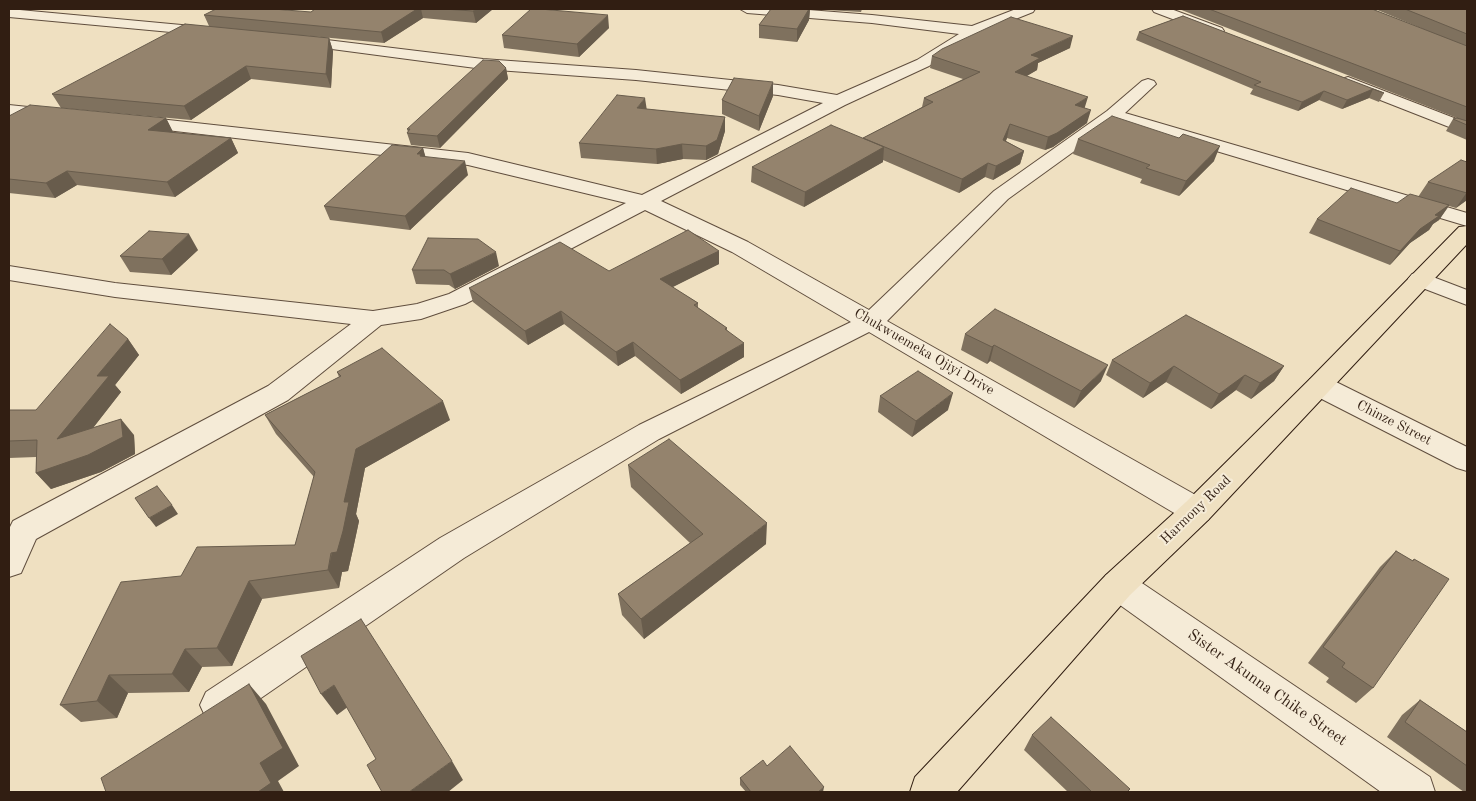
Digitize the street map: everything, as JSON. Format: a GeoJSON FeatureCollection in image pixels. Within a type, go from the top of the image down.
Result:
{"type":"FeatureCollection","features":[{"type":"Feature","properties":{"kind":"main road","name":"Harmony Road"},"geometry":{"type":"LineString","coordinates":[[930,792],[1118,585],[1197,511],[1467,232]]}},
{"type":"Feature","properties":{"kind":"street"},"geometry":{"type":"LineString","coordinates":[[747,9],[872,19],[973,31]]}},
{"type":"Feature","properties":{"kind":"street"},"geometry":{"type":"LineString","coordinates":[[1159,9],[1232,37]]}},
{"type":"Feature","properties":{"kind":"street"},"geometry":{"type":"LineString","coordinates":[[9,272],[115,290],[373,319],[421,311],[458,299],[839,102],[923,63],[973,31],[1020,10]]}},
{"type":"Feature","properties":{"kind":"street"},"geometry":{"type":"LineString","coordinates":[[9,13],[233,34]]}},
{"type":"Feature","properties":{"kind":"street"},"geometry":{"type":"LineString","coordinates":[[282,39],[483,64],[636,75],[778,90],[812,95],[839,102]]}},
{"type":"Feature","properties":{"kind":"street"},"geometry":{"type":"LineString","coordinates":[[1331,76],[1467,129]]}},
{"type":"Feature","properties":{"kind":"street"},"geometry":{"type":"LineString","coordinates":[[193,722],[470,538],[650,432],[872,321],[1001,195],[1113,114],[1148,84]]}},
{"type":"Feature","properties":{"kind":"street"},"geometry":{"type":"LineString","coordinates":[[9,110],[72,117]]}},
{"type":"Feature","properties":{"kind":"street"},"geometry":{"type":"LineString","coordinates":[[1113,114],[1467,220]]}},
{"type":"Feature","properties":{"kind":"street","name":"Chukwuemeka Ojiyi Drive"},"geometry":{"type":"LineString","coordinates":[[111,119],[468,159],[646,202],[740,247],[872,321],[1197,511]]}},
{"type":"Feature","properties":{"kind":"street"},"geometry":{"type":"LineString","coordinates":[[1420,279],[1467,298]]}},
{"type":"Feature","properties":{"kind":"street"},"geometry":{"type":"LineString","coordinates":[[9,563],[24,530],[278,393],[373,319]]}},
{"type":"Feature","properties":{"kind":"street","name":"Chinze Street"},"geometry":{"type":"LineString","coordinates":[[1320,386],[1467,460]]}},
{"type":"Feature","properties":{"kind":"street","name":"Sister Akunna Chike Street"},"geometry":{"type":"LineString","coordinates":[[1118,585],[1415,792]]}},
{"type":"Feature","properties":{"kind":"building"},"geometry":{"type":"Polygon","coordinates":[[[216,9],[273,9],[311,12],[315,9],[417,9],[381,32],[204,15],[216,9]]]}},
{"type":"Feature","properties":{"kind":"building"},"geometry":{"type":"Polygon","coordinates":[[[444,9],[477,9],[473,11],[444,9]]]}},
{"type":"Feature","properties":{"kind":"building"},"geometry":{"type":"Polygon","coordinates":[[[531,9],[608,15],[577,44],[502,35],[531,9]]]}},
{"type":"Feature","properties":{"kind":"building"},"geometry":{"type":"Polygon","coordinates":[[[771,9],[809,9],[797,29],[759,25],[771,9]]]}},
{"type":"Feature","properties":{"kind":"building"},"geometry":{"type":"Polygon","coordinates":[[[1209,9],[1372,9],[1467,46],[1467,107],[1209,9]]]}},
{"type":"Feature","properties":{"kind":"building"},"geometry":{"type":"Polygon","coordinates":[[[1405,9],[1467,9],[1467,34],[1405,9]]]}},
{"type":"Feature","properties":{"kind":"building"},"geometry":{"type":"Polygon","coordinates":[[[1183,16],[1384,93],[1373,89],[1347,100],[1324,91],[1302,102],[1254,85],[1261,82],[1139,32],[1183,16]]]}},
{"type":"Feature","properties":{"kind":"building"},"geometry":{"type":"Polygon","coordinates":[[[1011,17],[1073,36],[1031,55],[1040,58],[1015,72],[1088,97],[1075,105],[1091,110],[1048,137],[1010,124],[1003,140],[1024,151],[996,166],[988,163],[962,179],[863,138],[933,102],[924,98],[980,72],[932,56],[942,49],[1011,17]]]}},
{"type":"Feature","properties":{"kind":"building"},"geometry":{"type":"Polygon","coordinates":[[[185,24],[329,38],[326,74],[246,66],[184,106],[52,94],[185,24]]]}},
{"type":"Feature","properties":{"kind":"building"},"geometry":{"type":"Polygon","coordinates":[[[483,60],[499,61],[506,68],[437,136],[407,133],[410,129],[407,129],[483,60]]]}},
{"type":"Feature","properties":{"kind":"building"},"geometry":{"type":"Polygon","coordinates":[[[734,78],[773,82],[759,116],[722,100],[734,78]]]}},
{"type":"Feature","properties":{"kind":"building"},"geometry":{"type":"Polygon","coordinates":[[[617,95],[645,98],[637,108],[725,117],[717,140],[706,146],[682,144],[656,149],[579,143],[617,95]]]}},
{"type":"Feature","properties":{"kind":"building"},"geometry":{"type":"Polygon","coordinates":[[[30,105],[166,118],[148,130],[231,138],[167,182],[67,171],[46,183],[9,179],[9,116],[30,105]]]}},
{"type":"Feature","properties":{"kind":"building"},"geometry":{"type":"Polygon","coordinates":[[[1112,116],[1179,138],[1183,134],[1220,146],[1186,181],[1146,168],[1150,165],[1078,139],[1112,116]]]}},
{"type":"Feature","properties":{"kind":"building"},"geometry":{"type":"Polygon","coordinates":[[[1457,118],[1467,121],[1467,125],[1453,119],[1457,118]]]}},
{"type":"Feature","properties":{"kind":"building"},"geometry":{"type":"Polygon","coordinates":[[[831,125],[884,147],[805,192],[752,167],[831,125]]]}},
{"type":"Feature","properties":{"kind":"building"},"geometry":{"type":"Polygon","coordinates":[[[392,145],[423,148],[417,154],[421,154],[420,156],[465,161],[405,216],[324,206],[392,145]]]}},
{"type":"Feature","properties":{"kind":"building"},"geometry":{"type":"Polygon","coordinates":[[[1461,160],[1467,162],[1467,193],[1428,182],[1461,160]]]}},
{"type":"Feature","properties":{"kind":"building"},"geometry":{"type":"Polygon","coordinates":[[[1351,188],[1397,203],[1410,194],[1449,205],[1435,215],[1439,216],[1420,229],[1400,251],[1317,219],[1351,188]]]}},
{"type":"Feature","properties":{"kind":"building"},"geometry":{"type":"Polygon","coordinates":[[[688,230],[719,251],[660,279],[698,303],[694,305],[727,328],[725,329],[744,343],[680,380],[633,342],[616,352],[561,311],[525,331],[469,288],[560,242],[609,271],[688,230]]]}},
{"type":"Feature","properties":{"kind":"building"},"geometry":{"type":"Polygon","coordinates":[[[149,231],[189,234],[162,259],[120,256],[149,231]]]}},
{"type":"Feature","properties":{"kind":"building"},"geometry":{"type":"Polygon","coordinates":[[[428,238],[478,239],[496,252],[450,274],[444,270],[412,270],[428,238]]]}},
{"type":"Feature","properties":{"kind":"building"},"geometry":{"type":"Polygon","coordinates":[[[995,309],[1108,365],[1081,391],[994,345],[992,347],[965,334],[995,309]]]}},
{"type":"Feature","properties":{"kind":"building"},"geometry":{"type":"Polygon","coordinates":[[[1186,315],[1284,366],[1260,383],[1245,375],[1219,394],[1174,366],[1150,383],[1112,360],[1186,315]]]}},
{"type":"Feature","properties":{"kind":"building"},"geometry":{"type":"Polygon","coordinates":[[[110,324],[128,339],[97,376],[109,376],[57,439],[121,419],[123,437],[88,455],[36,473],[37,440],[9,441],[9,410],[36,410],[110,324]]]}},
{"type":"Feature","properties":{"kind":"building"},"geometry":{"type":"Polygon","coordinates":[[[382,348],[443,401],[356,449],[344,502],[349,502],[343,531],[337,552],[331,553],[328,570],[249,581],[217,648],[185,649],[172,674],[109,675],[97,701],[60,705],[121,582],[181,576],[197,547],[295,545],[315,472],[265,415],[341,376],[337,372],[382,348]]]}},
{"type":"Feature","properties":{"kind":"building"},"geometry":{"type":"Polygon","coordinates":[[[918,371],[953,393],[916,421],[880,396],[918,371]]]}},
{"type":"Feature","properties":{"kind":"building"},"geometry":{"type":"Polygon","coordinates":[[[669,439],[767,523],[641,619],[618,594],[703,534],[628,465],[669,439]]]}},
{"type":"Feature","properties":{"kind":"building"},"geometry":{"type":"Polygon","coordinates":[[[157,486],[172,505],[149,518],[135,498],[157,486]]]}},
{"type":"Feature","properties":{"kind":"building"},"geometry":{"type":"Polygon","coordinates":[[[1396,551],[1449,579],[1373,688],[1342,667],[1345,663],[1323,647],[1396,551]]]}},
{"type":"Feature","properties":{"kind":"building"},"geometry":{"type":"Polygon","coordinates":[[[361,619],[452,761],[409,792],[382,792],[367,765],[376,759],[334,685],[321,694],[301,656],[361,619]]]}},
{"type":"Feature","properties":{"kind":"building"},"geometry":{"type":"Polygon","coordinates":[[[249,684],[283,748],[260,763],[271,783],[258,792],[106,792],[101,778],[249,684]]]}},
{"type":"Feature","properties":{"kind":"building"},"geometry":{"type":"Polygon","coordinates":[[[1420,700],[1467,732],[1467,766],[1405,722],[1420,700]]]}},
{"type":"Feature","properties":{"kind":"building"},"geometry":{"type":"Polygon","coordinates":[[[1051,717],[1130,789],[1127,792],[1092,792],[1032,735],[1051,717]]]}},
{"type":"Feature","properties":{"kind":"building"},"geometry":{"type":"Polygon","coordinates":[[[790,746],[824,787],[818,792],[751,792],[740,778],[763,760],[767,766],[790,746]]]}}]}
